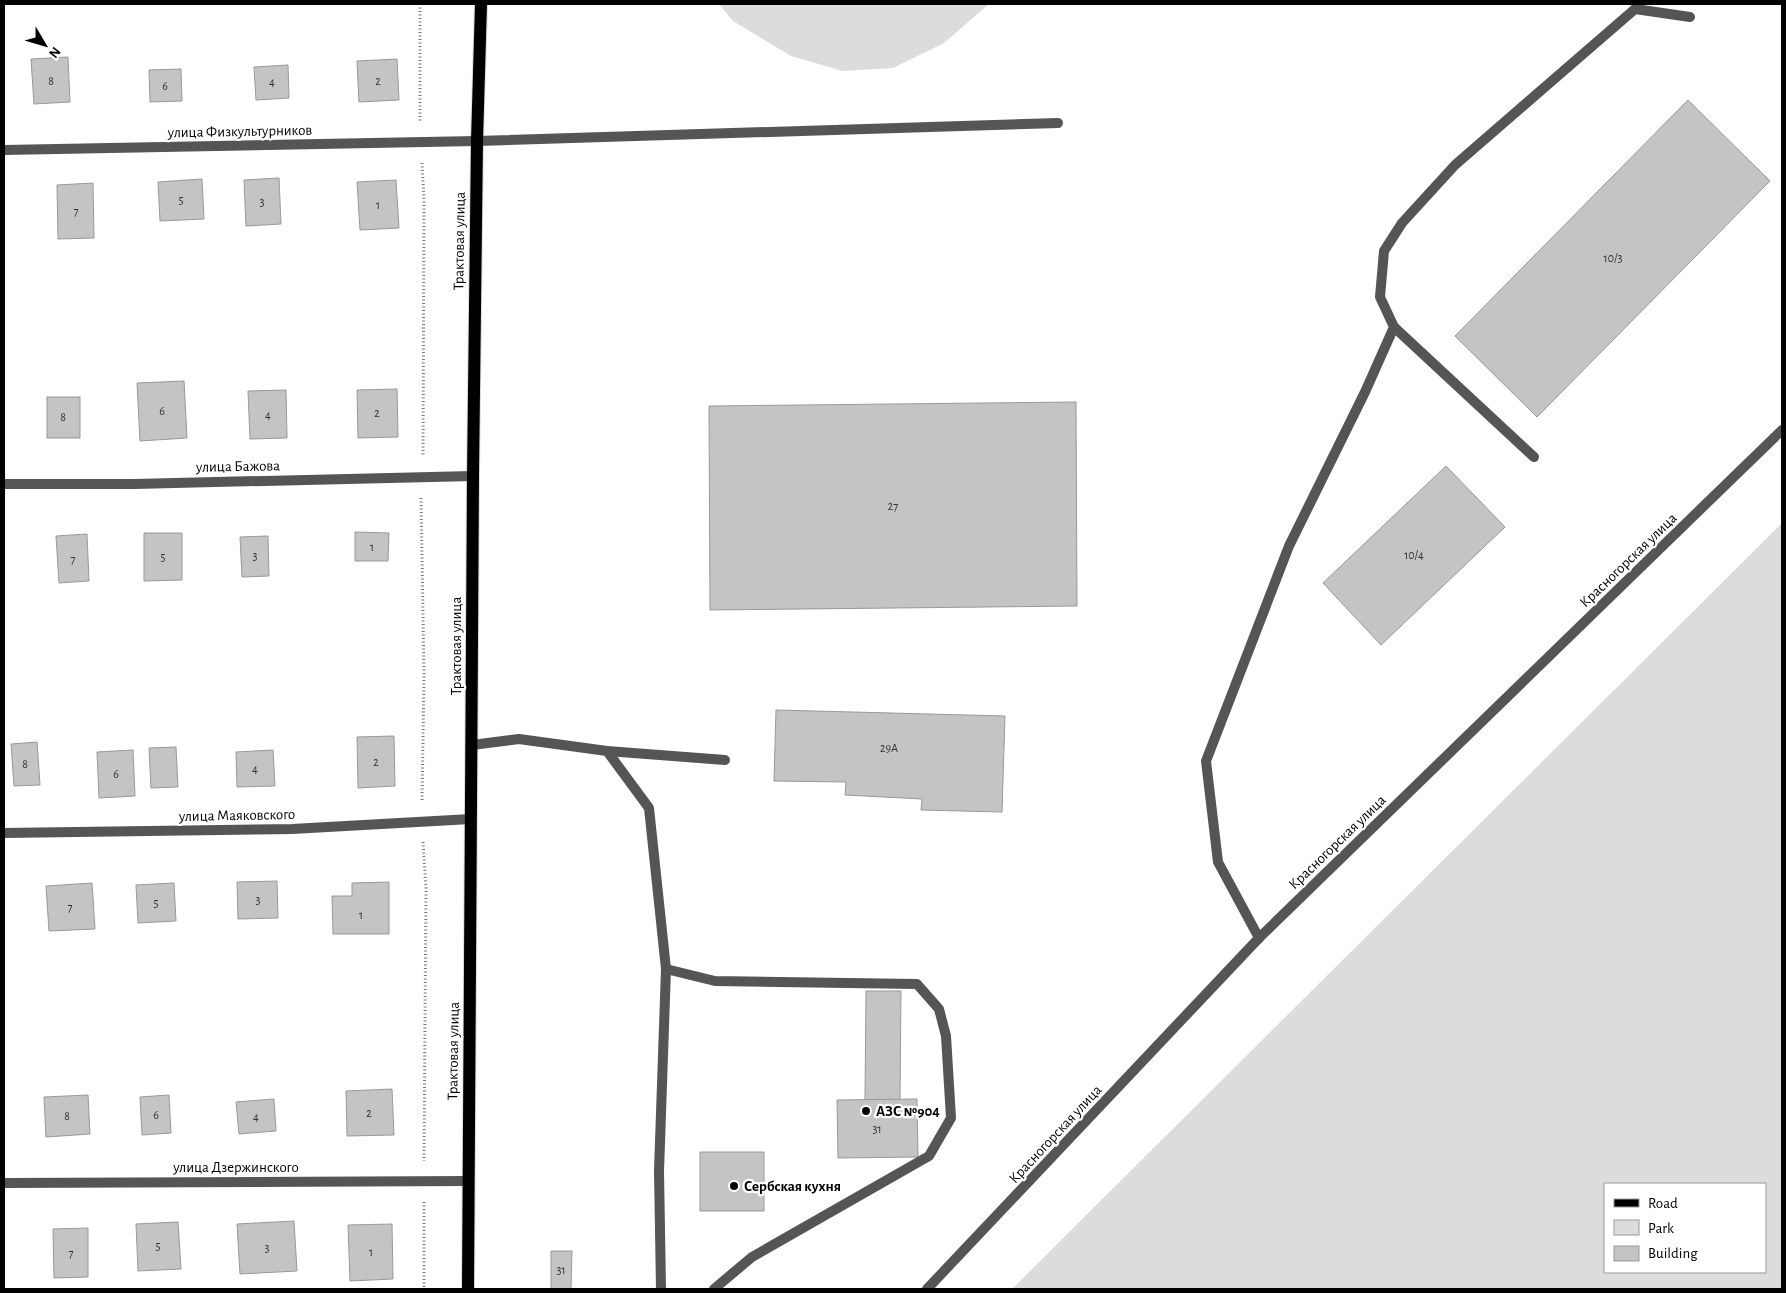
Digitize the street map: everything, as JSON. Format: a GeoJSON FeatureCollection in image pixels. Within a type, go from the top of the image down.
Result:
{"type":"FeatureCollection","features":[{"type":"Feature","properties":{"kind":"main road","name":"Трактовая улица"},"geometry":{"type":"LineString","coordinates":[[468,1289],[473,476],[477,141],[481,4]]}},
{"type":"Feature","properties":{"kind":"street"},"geometry":{"type":"LineString","coordinates":[[1534,457],[1394,327],[1380,297],[1384,251],[1402,223],[1455,165],[1635,9],[1690,17]]}},
{"type":"Feature","properties":{"kind":"street","name":"улица Физкультурников"},"geometry":{"type":"LineString","coordinates":[[4,150],[477,141],[1058,123]]}},
{"type":"Feature","properties":{"kind":"street"},"geometry":{"type":"LineString","coordinates":[[1260,938],[1218,862],[1206,761],[1289,546],[1365,392],[1394,327]]}},
{"type":"Feature","properties":{"kind":"street","name":"Красногорская улица"},"geometry":{"type":"LineString","coordinates":[[928,1289],[1260,938],[1782,430]]}},
{"type":"Feature","properties":{"kind":"street","name":"улица Бажова"},"geometry":{"type":"LineString","coordinates":[[4,484],[134,484],[473,476]]}},
{"type":"Feature","properties":{"kind":"street"},"geometry":{"type":"LineString","coordinates":[[472,745],[519,739],[608,751],[725,760]]}},
{"type":"Feature","properties":{"kind":"street"},"geometry":{"type":"LineString","coordinates":[[608,751],[649,808],[666,969],[659,1171],[661,1289]]}},
{"type":"Feature","properties":{"kind":"street","name":"улица Маяковского"},"geometry":{"type":"LineString","coordinates":[[4,833],[292,829],[471,819]]}},
{"type":"Feature","properties":{"kind":"street"},"geometry":{"type":"LineString","coordinates":[[666,969],[715,981],[917,984],[938,1009],[946,1036],[951,1118],[929,1156],[752,1258],[714,1289]]}},
{"type":"Feature","properties":{"kind":"street","name":"улица Дзержинского"},"geometry":{"type":"LineString","coordinates":[[4,1183],[468,1181]]}},
{"type":"Feature","properties":{"kind":"path"},"geometry":{"type":"LineString","coordinates":[[420,4],[420,142],[424,209],[424,449],[420,477],[424,675],[421,822],[426,888],[424,1289]]}},
{"type":"Feature","properties":{"kind":"green space"},"geometry":{"type":"Polygon","coordinates":[[[719,4],[989,4],[944,43],[893,68],[843,71],[791,56],[733,21],[719,4]]]}},
{"type":"Feature","properties":{"kind":"green space"},"geometry":{"type":"Polygon","coordinates":[[[1782,523],[1782,1289],[1012,1289],[1782,523]]]}},
{"type":"Feature","properties":{"kind":"building"},"geometry":{"type":"Polygon","coordinates":[[[68,57],[70,102],[34,104],[31,59],[68,57]]]}},
{"type":"Feature","properties":{"kind":"building"},"geometry":{"type":"Polygon","coordinates":[[[397,59],[399,100],[359,102],[357,61],[397,59]]]}},
{"type":"Feature","properties":{"kind":"building"},"geometry":{"type":"Polygon","coordinates":[[[288,65],[289,98],[256,100],[254,67],[288,65]]]}},
{"type":"Feature","properties":{"kind":"building"},"geometry":{"type":"Polygon","coordinates":[[[181,69],[182,101],[150,102],[149,70],[181,69]]]}},
{"type":"Feature","properties":{"kind":"building"},"geometry":{"type":"Polygon","coordinates":[[[1688,100],[1770,181],[1537,417],[1455,336],[1688,100]]]}},
{"type":"Feature","properties":{"kind":"building"},"geometry":{"type":"Polygon","coordinates":[[[279,178],[281,224],[246,226],[244,180],[279,178]]]}},
{"type":"Feature","properties":{"kind":"building"},"geometry":{"type":"Polygon","coordinates":[[[202,179],[204,219],[160,221],[158,182],[202,179]]]}},
{"type":"Feature","properties":{"kind":"building"},"geometry":{"type":"Polygon","coordinates":[[[396,180],[399,228],[360,230],[357,182],[396,180]]]}},
{"type":"Feature","properties":{"kind":"building"},"geometry":{"type":"Polygon","coordinates":[[[93,183],[94,238],[58,239],[57,185],[93,183]]]}},
{"type":"Feature","properties":{"kind":"building"},"geometry":{"type":"Polygon","coordinates":[[[184,381],[187,438],[140,441],[137,383],[184,381]]]}},
{"type":"Feature","properties":{"kind":"building"},"geometry":{"type":"Polygon","coordinates":[[[397,389],[398,437],[358,438],[357,390],[397,389]]]}},
{"type":"Feature","properties":{"kind":"building"},"geometry":{"type":"Polygon","coordinates":[[[286,390],[287,438],[250,439],[248,391],[286,390]]]}},
{"type":"Feature","properties":{"kind":"building"},"geometry":{"type":"Polygon","coordinates":[[[47,397],[80,397],[80,438],[47,438],[47,397]]]}},
{"type":"Feature","properties":{"kind":"building"},"geometry":{"type":"Polygon","coordinates":[[[1076,402],[1077,606],[710,610],[709,406],[1076,402]]]}},
{"type":"Feature","properties":{"kind":"building"},"geometry":{"type":"Polygon","coordinates":[[[1446,466],[1505,527],[1381,645],[1323,583],[1446,466]]]}},
{"type":"Feature","properties":{"kind":"building"},"geometry":{"type":"Polygon","coordinates":[[[355,532],[389,533],[388,561],[355,561],[355,532]]]}},
{"type":"Feature","properties":{"kind":"building"},"geometry":{"type":"Polygon","coordinates":[[[144,533],[182,533],[182,580],[144,581],[144,533]]]}},
{"type":"Feature","properties":{"kind":"building"},"geometry":{"type":"Polygon","coordinates":[[[87,534],[89,581],[59,583],[56,536],[87,534]]]}},
{"type":"Feature","properties":{"kind":"building"},"geometry":{"type":"Polygon","coordinates":[[[268,536],[269,576],[242,577],[240,537],[268,536]]]}},
{"type":"Feature","properties":{"kind":"building"},"geometry":{"type":"Polygon","coordinates":[[[776,710],[1005,716],[1002,812],[921,810],[922,799],[845,795],[846,782],[774,781],[776,710]]]}},
{"type":"Feature","properties":{"kind":"building"},"geometry":{"type":"Polygon","coordinates":[[[394,736],[395,786],[358,788],[357,737],[394,736]]]}},
{"type":"Feature","properties":{"kind":"building"},"geometry":{"type":"Polygon","coordinates":[[[37,742],[40,785],[14,786],[11,744],[37,742]]]}},
{"type":"Feature","properties":{"kind":"building"},"geometry":{"type":"Polygon","coordinates":[[[176,747],[178,787],[151,788],[149,748],[176,747]]]}},
{"type":"Feature","properties":{"kind":"building"},"geometry":{"type":"Polygon","coordinates":[[[133,750],[135,796],[99,798],[97,752],[133,750]]]}},
{"type":"Feature","properties":{"kind":"building"},"geometry":{"type":"Polygon","coordinates":[[[273,750],[275,786],[237,787],[236,752],[273,750]]]}},
{"type":"Feature","properties":{"kind":"building"},"geometry":{"type":"Polygon","coordinates":[[[277,881],[278,918],[238,919],[237,882],[277,881]]]}},
{"type":"Feature","properties":{"kind":"building"},"geometry":{"type":"Polygon","coordinates":[[[389,882],[389,934],[333,934],[332,896],[352,896],[352,883],[389,882]]]}},
{"type":"Feature","properties":{"kind":"building"},"geometry":{"type":"Polygon","coordinates":[[[92,883],[95,929],[49,931],[46,886],[92,883]]]}},
{"type":"Feature","properties":{"kind":"building"},"geometry":{"type":"Polygon","coordinates":[[[174,883],[176,921],[138,923],[136,885],[174,883]]]}},
{"type":"Feature","properties":{"kind":"building"},"geometry":{"type":"Polygon","coordinates":[[[866,991],[901,991],[900,1100],[865,1100],[866,991]]]}},
{"type":"Feature","properties":{"kind":"building"},"geometry":{"type":"Polygon","coordinates":[[[392,1089],[394,1135],[347,1136],[346,1091],[392,1089]]]}},
{"type":"Feature","properties":{"kind":"building"},"geometry":{"type":"Polygon","coordinates":[[[88,1095],[90,1134],[46,1137],[44,1097],[88,1095]]]}},
{"type":"Feature","properties":{"kind":"building"},"geometry":{"type":"Polygon","coordinates":[[[169,1095],[171,1133],[142,1135],[140,1097],[169,1095]]]}},
{"type":"Feature","properties":{"kind":"building"},"geometry":{"type":"Polygon","coordinates":[[[274,1099],[276,1131],[239,1134],[236,1102],[274,1099]]]}},
{"type":"Feature","properties":{"kind":"building"},"geometry":{"type":"Polygon","coordinates":[[[917,1099],[918,1157],[838,1158],[837,1100],[917,1099]]]}},
{"type":"Feature","properties":{"kind":"building"},"geometry":{"type":"Polygon","coordinates":[[[700,1152],[764,1152],[764,1211],[700,1211],[700,1152]]]}},
{"type":"Feature","properties":{"kind":"building"},"geometry":{"type":"Polygon","coordinates":[[[294,1221],[297,1271],[240,1274],[237,1224],[294,1221]]]}},
{"type":"Feature","properties":{"kind":"building"},"geometry":{"type":"Polygon","coordinates":[[[178,1222],[181,1269],[138,1271],[136,1224],[178,1222]]]}},
{"type":"Feature","properties":{"kind":"building"},"geometry":{"type":"Polygon","coordinates":[[[392,1224],[393,1279],[350,1281],[348,1225],[392,1224]]]}},
{"type":"Feature","properties":{"kind":"building"},"geometry":{"type":"Polygon","coordinates":[[[88,1228],[88,1277],[54,1278],[53,1229],[88,1228]]]}},
{"type":"Feature","properties":{"kind":"building"},"geometry":{"type":"Polygon","coordinates":[[[551,1251],[572,1251],[571,1289],[551,1289],[551,1251]]]}},
{"type":"Feature","properties":{"kind":"place","name":"АЗС №904"},"geometry":{"type":"Point","coordinates":[866,1111]}},
{"type":"Feature","properties":{"kind":"place","name":"Сербская кухня"},"geometry":{"type":"Point","coordinates":[734,1186]}}]}
